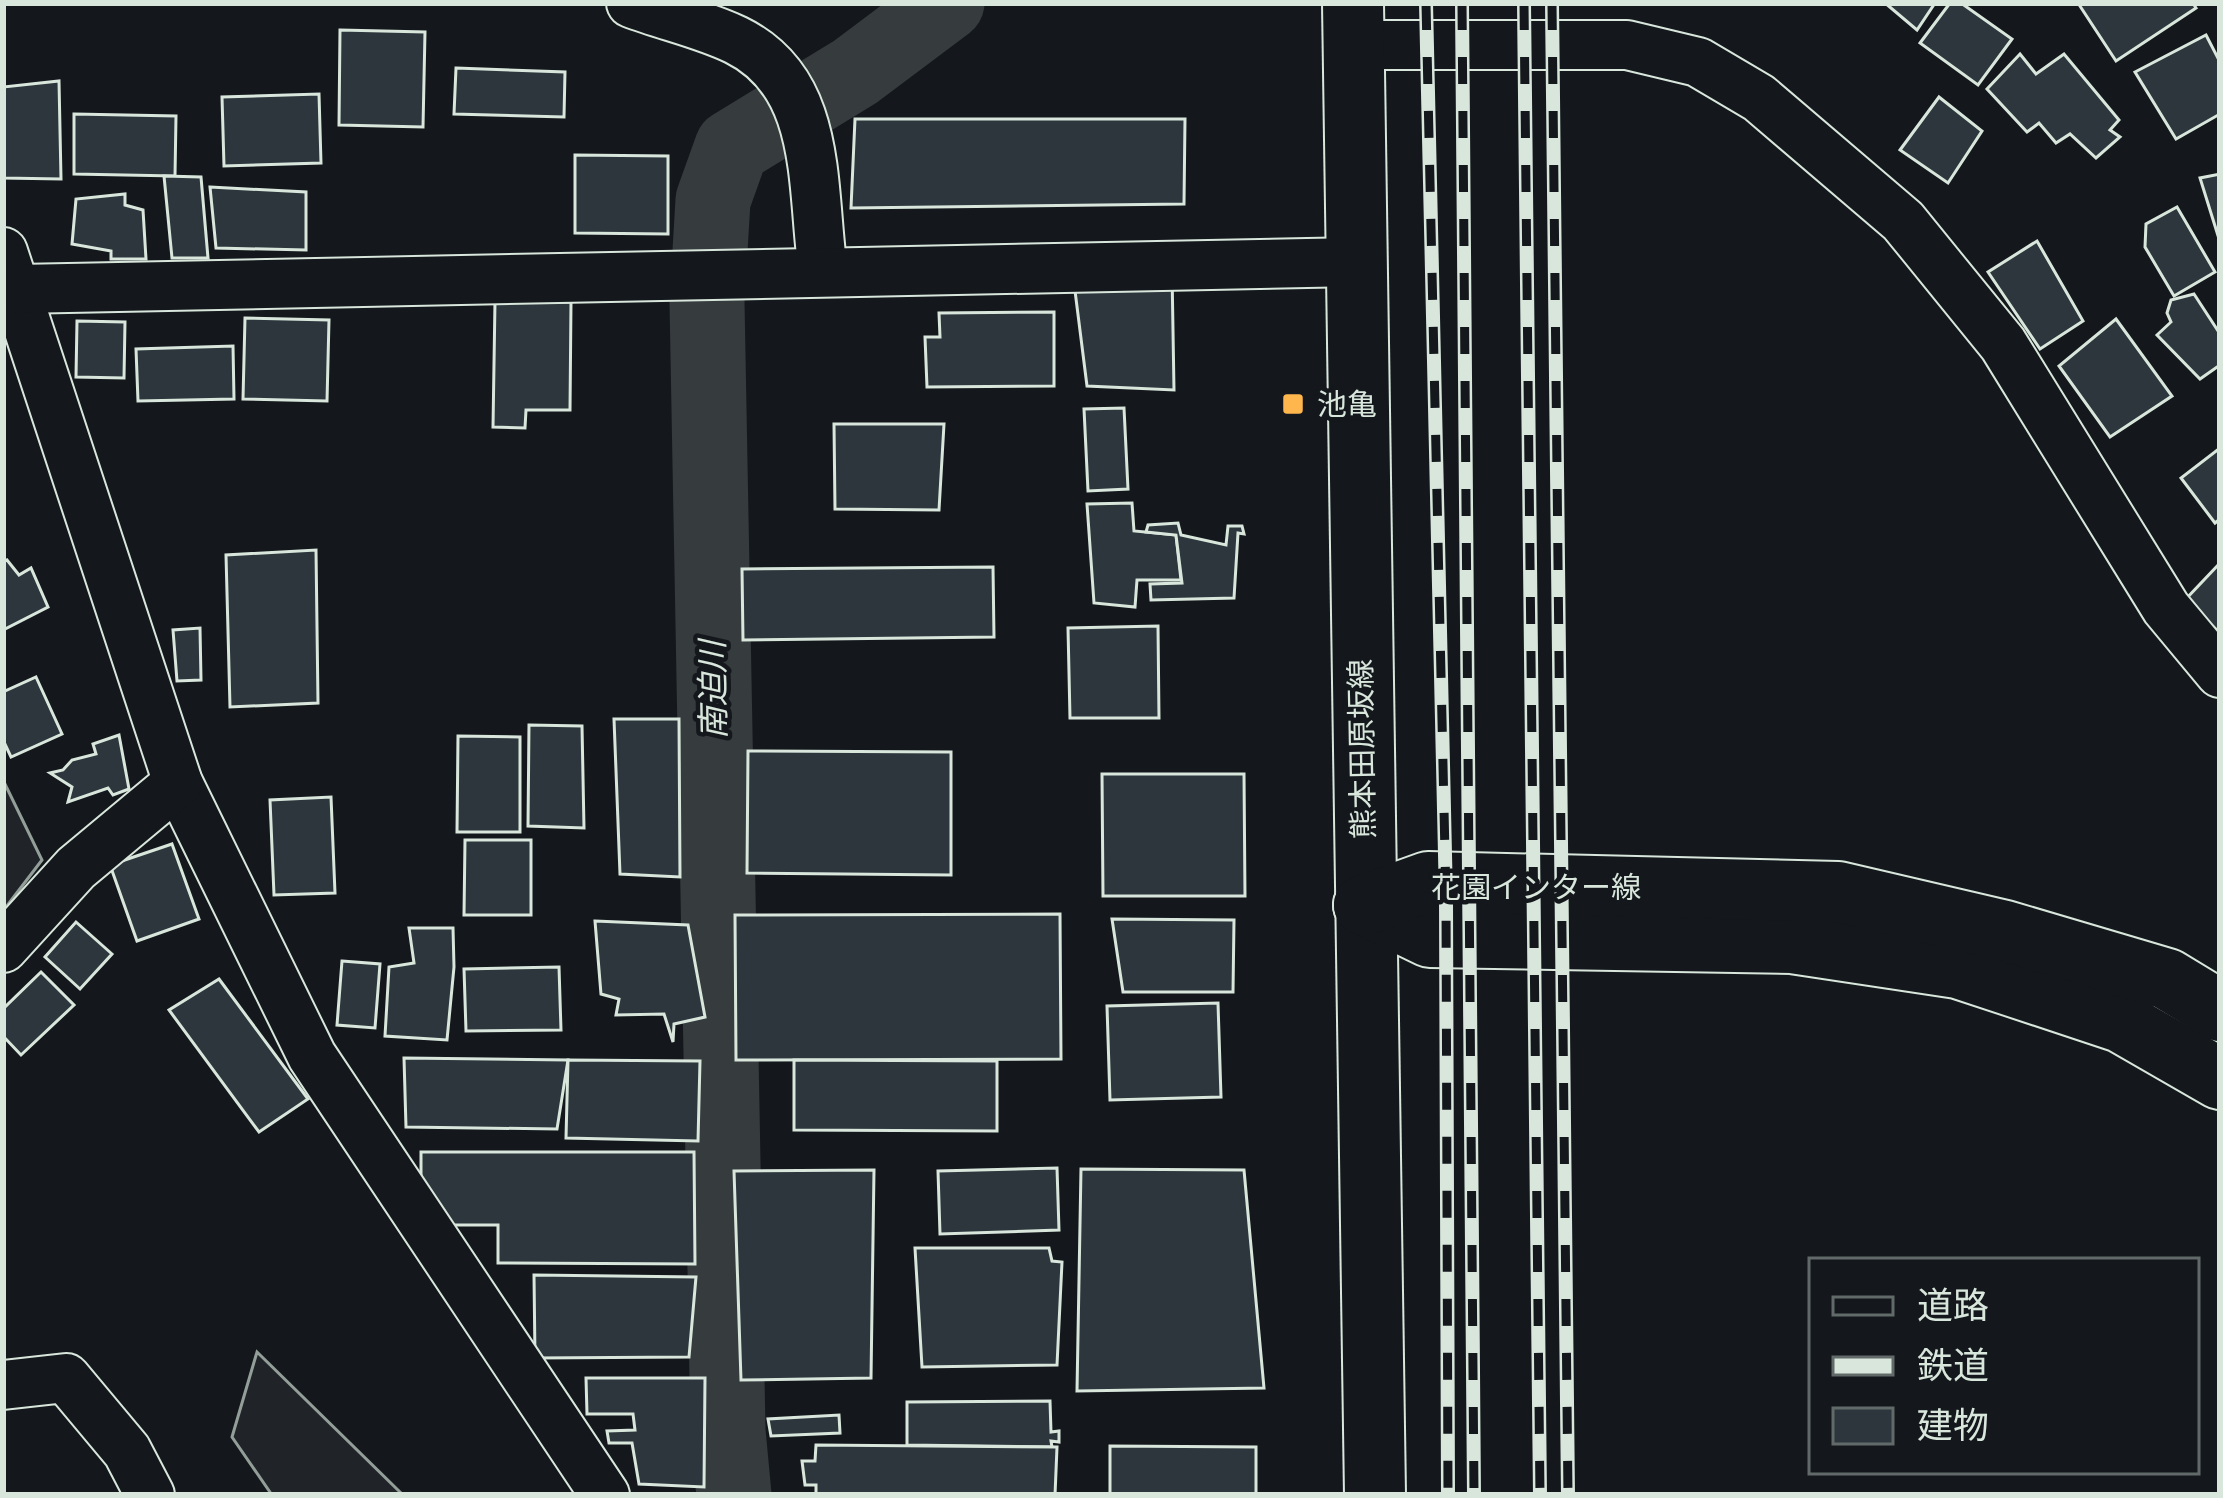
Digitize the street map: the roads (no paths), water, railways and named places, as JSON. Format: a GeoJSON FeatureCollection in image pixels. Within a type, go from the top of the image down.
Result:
{"type":"FeatureCollection","features":[{"type":"Feature","properties":{"kind":"main road","name":"熊本田原坂線"},"geometry":{"type":"LineString","coordinates":[[1353,24],[1376,1495]]}},
{"type":"Feature","properties":{"kind":"main road","name":"花園インター線"},"geometry":{"type":"LineString","coordinates":[[1364,905],[1429,882],[1838,892],[2005,931],[2146,973],[2220,1012]]}},
{"type":"Feature","properties":{"kind":"main road","name":"花園インター線"},"geometry":{"type":"LineString","coordinates":[[1364,905],[1430,938],[1792,943],[1958,968],[2121,1022],[2220,1079]]}},
{"type":"Feature","properties":{"kind":"street"},"geometry":{"type":"LineString","coordinates":[[631,3],[738,41],[784,75],[806,122],[823,271]]}},
{"type":"Feature","properties":{"kind":"street"},"geometry":{"type":"LineString","coordinates":[[1353,24],[1627,24],[1759,98],[1903,221],[2003,344],[2166,608],[2220,673]]}},
{"type":"Feature","properties":{"kind":"street"},"geometry":{"type":"LineString","coordinates":[[604,1495],[312,1056],[178,783],[10,270],[823,271],[1357,262]]}},
{"type":"Feature","properties":{"kind":"street"},"geometry":{"type":"LineString","coordinates":[[3,948],[76,868],[178,783]]}},
{"type":"Feature","properties":{"kind":"street"},"geometry":{"type":"LineString","coordinates":[[3,1385],[66,1378],[127,1450],[150,1495]]}},
{"type":"Feature","properties":{"kind":"waterway","name":"南迫川"},"geometry":{"type":"LineString","coordinates":[[734,1495],[728,1431],[707,302],[713,200],[732,147],[855,72],[947,3]]}},
{"type":"Feature","properties":{"kind":"railway"},"geometry":{"type":"LineString","coordinates":[[1426,3],[1446,899],[1448,1495]]}},
{"type":"Feature","properties":{"kind":"railway"},"geometry":{"type":"LineString","coordinates":[[1462,3],[1474,1495]]}},
{"type":"Feature","properties":{"kind":"railway"},"geometry":{"type":"LineString","coordinates":[[1524,3],[1540,1495]]}},
{"type":"Feature","properties":{"kind":"railway"},"geometry":{"type":"LineString","coordinates":[[1552,3],[1568,1495]]}},
{"type":"Feature","properties":{"kind":"place","name":"池亀"},"geometry":{"type":"Point","coordinates":[1293,404]}}]}
